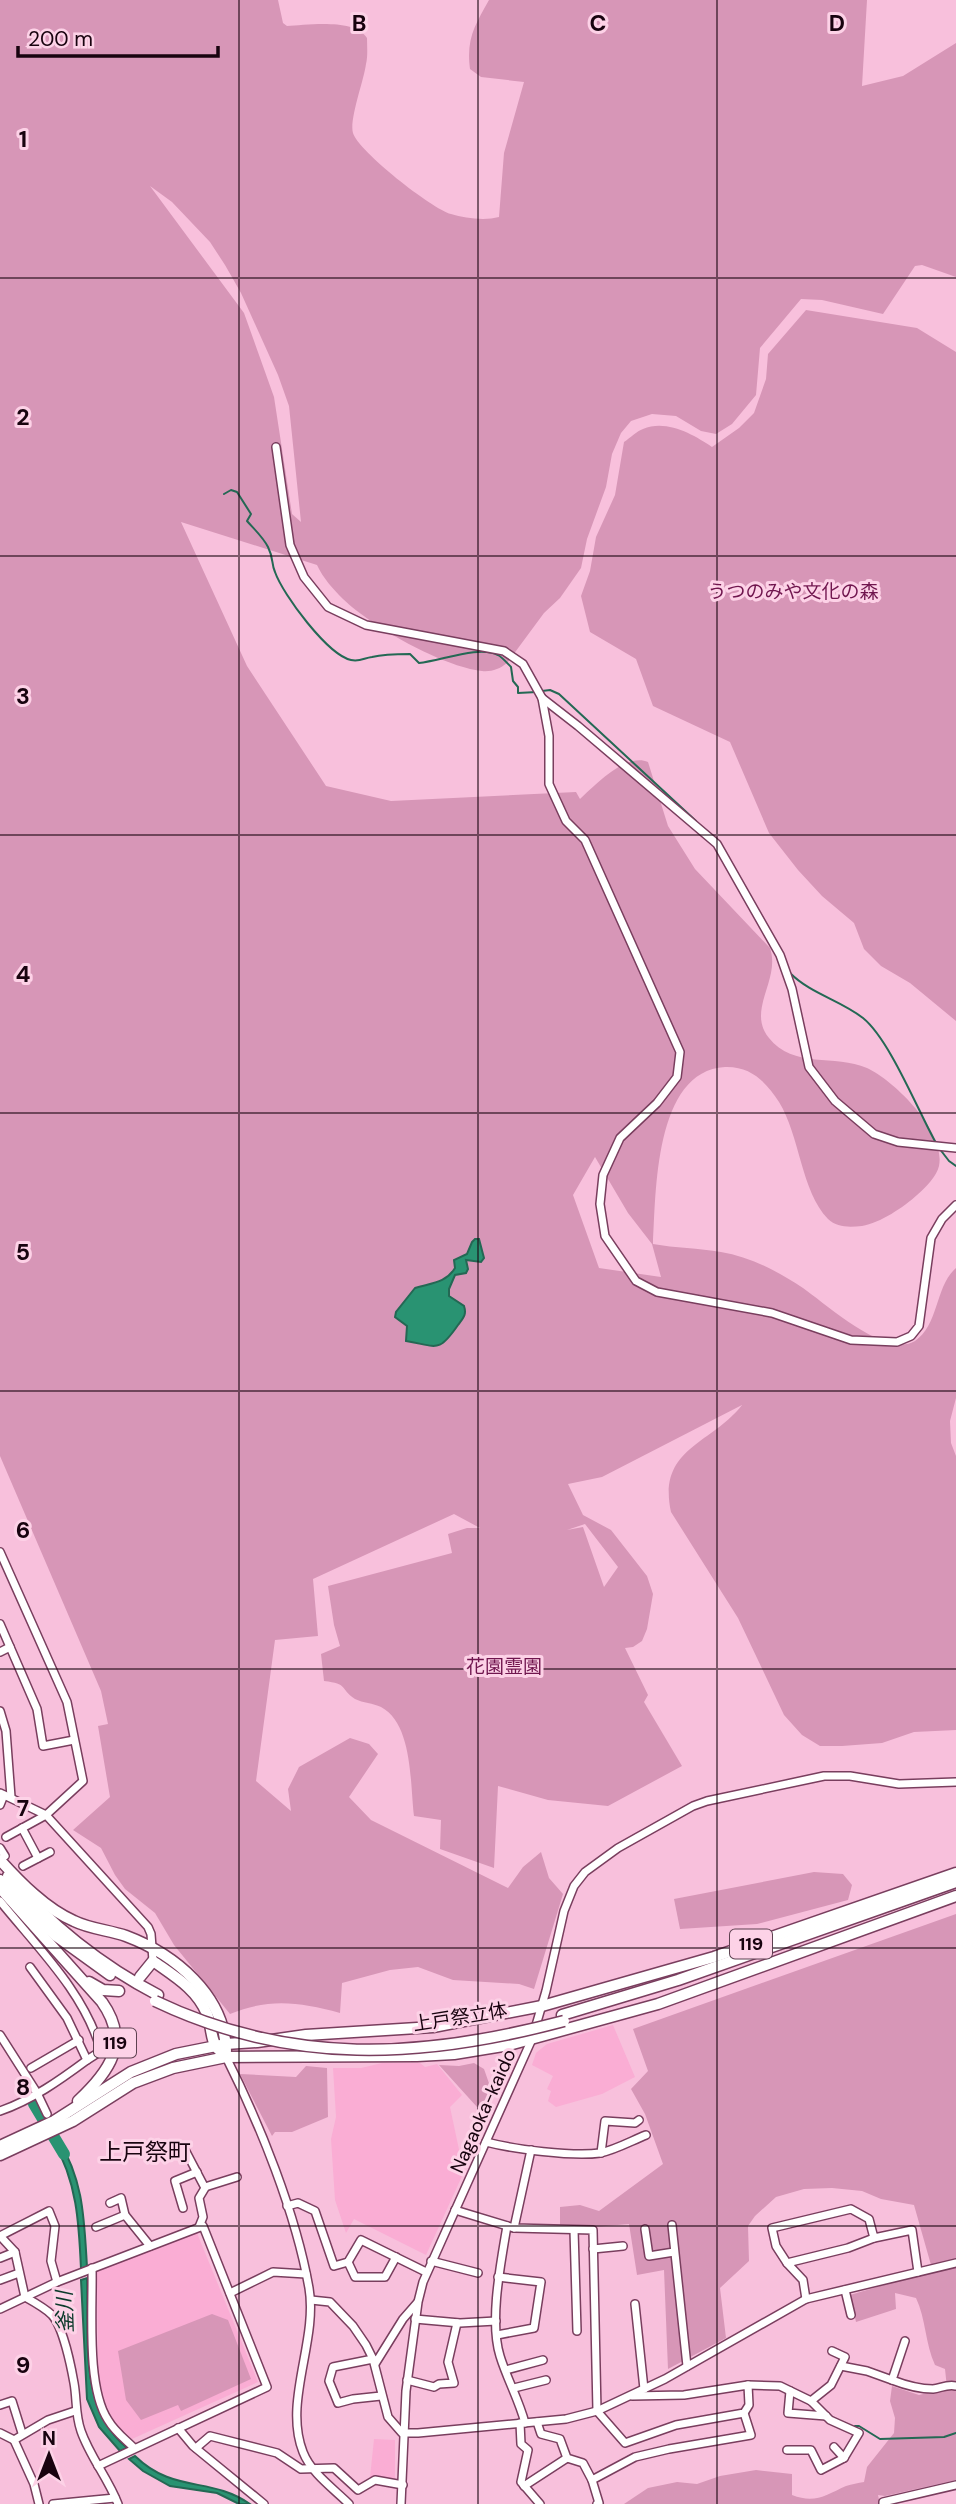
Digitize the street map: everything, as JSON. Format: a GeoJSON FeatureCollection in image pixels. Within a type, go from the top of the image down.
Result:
{"type":"FeatureCollection","features":[{"type":"Feature","properties":{"kind":"highway","name":"119"},"geometry":{"type":"LineString","coordinates":[[3,1858],[15,1896],[63,1960],[107,2009],[114,2026],[116,2043],[100,2079],[53,2121]]}},
{"type":"Feature","properties":{"kind":"highway","name":"上戸祭立体"},"geometry":{"type":"LineString","coordinates":[[0,1867],[15,1896]]}},
{"type":"Feature","properties":{"kind":"highway","name":"119"},"geometry":{"type":"LineString","coordinates":[[0,2155],[131,2072],[176,2054],[220,2045],[306,2035],[433,2027],[542,2006],[713,1957],[956,1873]]}},
{"type":"Feature","properties":{"kind":"highway","name":"上戸祭立体"},"geometry":{"type":"LineString","coordinates":[[0,1880],[56,1936],[83,1956],[193,2018],[249,2037],[278,2043],[334,2049],[386,2050],[455,2044],[525,2031],[689,1977],[956,1882]]}},
{"type":"Feature","properties":{"kind":"highway","name":"119"},"geometry":{"type":"LineString","coordinates":[[0,1888],[51,1908],[74,1922],[123,1935],[152,1948],[203,1989],[214,2005],[220,2045]]}},
{"type":"Feature","properties":{"kind":"highway","name":"上戸祭立体"},"geometry":{"type":"LineString","coordinates":[[563,2018],[729,1970],[956,1890]]}},
{"type":"Feature","properties":{"kind":"highway","name":"119"},"geometry":{"type":"LineString","coordinates":[[53,2121],[152,2074],[226,2057],[417,2056],[484,2050],[532,2039],[658,2004],[956,1896]]}},
{"type":"Feature","properties":{"kind":"highway","name":"119"},"geometry":{"type":"LineString","coordinates":[[63,1960],[96,1987],[118,1991]]}},
{"type":"Feature","properties":{"kind":"highway"},"geometry":{"type":"LineString","coordinates":[[140,1977],[153,1961],[181,1981],[199,1999],[226,2057]]}},
{"type":"Feature","properties":{"kind":"highway","name":"119"},"geometry":{"type":"LineString","coordinates":[[0,2146],[27,2138]]}},
{"type":"Feature","properties":{"kind":"street"},"geometry":{"type":"LineString","coordinates":[[276,447],[290,545],[304,577],[328,607],[366,625],[504,651],[523,664],[537,686],[549,736],[549,784],[566,821],[585,840],[680,1052],[677,1077],[657,1103],[620,1138],[603,1175],[600,1204],[605,1236],[636,1280],[657,1292],[772,1313],[851,1340],[897,1342],[911,1336],[919,1326],[931,1238],[942,1219],[956,1205]]}},
{"type":"Feature","properties":{"kind":"street"},"geometry":{"type":"LineString","coordinates":[[542,698],[717,844],[780,955],[792,989],[809,1067],[835,1101],[873,1134],[898,1142],[956,1148]]}},
{"type":"Feature","properties":{"kind":"street"},"geometry":{"type":"LineString","coordinates":[[0,1552],[67,1702],[83,1781],[46,1815],[6,1837]]}},
{"type":"Feature","properties":{"kind":"street"},"geometry":{"type":"LineString","coordinates":[[0,1624],[37,1709],[43,1746],[74,1740]]}},
{"type":"Feature","properties":{"kind":"street"},"geometry":{"type":"LineString","coordinates":[[0,1653],[10,1647]]}},
{"type":"Feature","properties":{"kind":"street"},"geometry":{"type":"LineString","coordinates":[[0,1711],[6,1731],[5,1795],[0,1805]]}},
{"type":"Feature","properties":{"kind":"street","name":"Nagaoka-kaido"},"geometry":{"type":"LineString","coordinates":[[401,2504],[402,2433],[407,2380],[415,2319],[426,2272],[532,2039],[564,1911],[574,1886],[585,1872],[618,1848],[706,1801],[824,1776],[850,1776],[899,1784],[956,1782]]}},
{"type":"Feature","properties":{"kind":"street"},"geometry":{"type":"LineString","coordinates":[[5,1795],[46,1815],[148,1927],[153,1961]]}},
{"type":"Feature","properties":{"kind":"street"},"geometry":{"type":"LineString","coordinates":[[22,1828],[38,1858]]}},
{"type":"Feature","properties":{"kind":"street"},"geometry":{"type":"LineString","coordinates":[[0,1848],[3,1858]]}},
{"type":"Feature","properties":{"kind":"street"},"geometry":{"type":"LineString","coordinates":[[23,1866],[50,1852]]}},
{"type":"Feature","properties":{"kind":"street"},"geometry":{"type":"LineString","coordinates":[[0,2111],[21,2104],[101,2051],[96,2032],[15,1896]]}},
{"type":"Feature","properties":{"kind":"street"},"geometry":{"type":"LineString","coordinates":[[30,1968],[67,2018],[87,2060]]}},
{"type":"Feature","properties":{"kind":"street"},"geometry":{"type":"LineString","coordinates":[[0,2035],[53,2121]]}},
{"type":"Feature","properties":{"kind":"street"},"geometry":{"type":"LineString","coordinates":[[31,2068],[79,2040]]}},
{"type":"Feature","properties":{"kind":"street"},"geometry":{"type":"LineString","coordinates":[[226,2057],[267,2150],[287,2206],[306,2274],[311,2300],[310,2328],[297,2413],[302,2451],[314,2469],[349,2504]]}},
{"type":"Feature","properties":{"kind":"street"},"geometry":{"type":"LineString","coordinates":[[601,2152],[605,2120],[635,2123],[639,2120]]}},
{"type":"Feature","properties":{"kind":"street"},"geometry":{"type":"LineString","coordinates":[[486,2142],[531,2150],[601,2152],[646,2135]]}},
{"type":"Feature","properties":{"kind":"street"},"geometry":{"type":"LineString","coordinates":[[183,2146],[205,2187]]}},
{"type":"Feature","properties":{"kind":"street"},"geometry":{"type":"LineString","coordinates":[[531,2150],[498,2277],[496,2321],[499,2355],[514,2388],[523,2423],[521,2444],[528,2450],[521,2482],[540,2504]]}},
{"type":"Feature","properties":{"kind":"street"},"geometry":{"type":"LineString","coordinates":[[183,2208],[175,2181],[197,2172]]}},
{"type":"Feature","properties":{"kind":"street"},"geometry":{"type":"LineString","coordinates":[[199,2227],[203,2217],[199,2197],[205,2187],[237,2176]]}},
{"type":"Feature","properties":{"kind":"street"},"geometry":{"type":"LineString","coordinates":[[110,2203],[121,2198],[125,2215],[149,2246]]}},
{"type":"Feature","properties":{"kind":"street"},"geometry":{"type":"LineString","coordinates":[[287,2206],[298,2203],[316,2211],[334,2266],[348,2262],[361,2240],[426,2272]]}},
{"type":"Feature","properties":{"kind":"street"},"geometry":{"type":"LineString","coordinates":[[806,2299],[803,2280],[776,2246],[772,2228],[850,2209],[869,2219],[873,2238]]}},
{"type":"Feature","properties":{"kind":"street"},"geometry":{"type":"LineString","coordinates":[[455,2210],[510,2227],[593,2230],[597,2411],[625,2443],[676,2424],[744,2413],[749,2405],[748,2385]]}},
{"type":"Feature","properties":{"kind":"street"},"geometry":{"type":"LineString","coordinates":[[53,2504],[116,2501],[82,2436],[75,2411],[74,2383],[59,2327],[53,2316],[25,2297],[15,2252],[0,2236],[49,2211],[55,2226],[51,2261],[57,2282]]}},
{"type":"Feature","properties":{"kind":"street"},"geometry":{"type":"LineString","coordinates":[[96,2227],[125,2215]]}},
{"type":"Feature","properties":{"kind":"street"},"geometry":{"type":"LineString","coordinates":[[672,2225],[687,2366]]}},
{"type":"Feature","properties":{"kind":"street"},"geometry":{"type":"LineString","coordinates":[[0,2309],[57,2282],[204,2226],[267,2387],[98,2466]]}},
{"type":"Feature","properties":{"kind":"street"},"geometry":{"type":"LineString","coordinates":[[645,2229],[649,2256],[674,2252]]}},
{"type":"Feature","properties":{"kind":"street"},"geometry":{"type":"LineString","coordinates":[[574,2230],[577,2332]]}},
{"type":"Feature","properties":{"kind":"street"},"geometry":{"type":"LineString","coordinates":[[787,2263],[848,2248],[873,2238],[912,2230],[919,2272]]}},
{"type":"Feature","properties":{"kind":"street"},"geometry":{"type":"LineString","coordinates":[[593,2249],[623,2246]]}},
{"type":"Feature","properties":{"kind":"street"},"geometry":{"type":"LineString","coordinates":[[0,2258],[15,2252]]}},
{"type":"Feature","properties":{"kind":"street"},"geometry":{"type":"LineString","coordinates":[[348,2262],[355,2277],[385,2277],[396,2257]]}},
{"type":"Feature","properties":{"kind":"street"},"geometry":{"type":"LineString","coordinates":[[431,2261],[478,2273]]}},
{"type":"Feature","properties":{"kind":"street"},"geometry":{"type":"LineString","coordinates":[[311,2300],[330,2302],[353,2326],[374,2361],[388,2417],[402,2433],[566,2419],[597,2411],[687,2366],[806,2299],[956,2263]]}},
{"type":"Feature","properties":{"kind":"street"},"geometry":{"type":"LineString","coordinates":[[92,2268],[96,2390],[106,2419],[134,2448]]}},
{"type":"Feature","properties":{"kind":"street"},"geometry":{"type":"LineString","coordinates":[[230,2293],[273,2272],[306,2274]]}},
{"type":"Feature","properties":{"kind":"street"},"geometry":{"type":"LineString","coordinates":[[0,2280],[19,2273]]}},
{"type":"Feature","properties":{"kind":"street"},"geometry":{"type":"LineString","coordinates":[[498,2277],[541,2282],[534,2328],[498,2335]]}},
{"type":"Feature","properties":{"kind":"street"},"geometry":{"type":"LineString","coordinates":[[845,2290],[852,2315]]}},
{"type":"Feature","properties":{"kind":"street"},"geometry":{"type":"LineString","coordinates":[[382,2396],[338,2403],[329,2381],[333,2367],[374,2361],[418,2302]]}},
{"type":"Feature","properties":{"kind":"street"},"geometry":{"type":"LineString","coordinates":[[635,2304],[643,2389]]}},
{"type":"Feature","properties":{"kind":"street"},"geometry":{"type":"LineString","coordinates":[[415,2319],[457,2323],[496,2321]]}},
{"type":"Feature","properties":{"kind":"street"},"geometry":{"type":"LineString","coordinates":[[407,2380],[434,2387],[454,2383],[448,2362],[457,2323]]}},
{"type":"Feature","properties":{"kind":"street"},"geometry":{"type":"LineString","coordinates":[[892,2380],[905,2341]]}},
{"type":"Feature","properties":{"kind":"street"},"geometry":{"type":"LineString","coordinates":[[811,2401],[831,2385],[845,2357],[832,2351]]}},
{"type":"Feature","properties":{"kind":"street"},"geometry":{"type":"LineString","coordinates":[[506,2370],[543,2360]]}},
{"type":"Feature","properties":{"kind":"street"},"geometry":{"type":"LineString","coordinates":[[841,2366],[867,2371],[911,2387],[933,2389],[956,2386]]}},
{"type":"Feature","properties":{"kind":"street"},"geometry":{"type":"LineString","coordinates":[[514,2388],[546,2379]]}},
{"type":"Feature","properties":{"kind":"street"},"geometry":{"type":"LineString","coordinates":[[631,2396],[641,2398],[684,2395],[748,2385],[780,2386],[811,2401],[830,2420],[859,2432],[844,2458],[821,2470],[810,2450],[787,2450]]}},
{"type":"Feature","properties":{"kind":"street"},"geometry":{"type":"LineString","coordinates":[[790,2391],[788,2413],[826,2416]]}},
{"type":"Feature","properties":{"kind":"street"},"geometry":{"type":"LineString","coordinates":[[0,2405],[12,2401],[22,2434]]}},
{"type":"Feature","properties":{"kind":"street"},"geometry":{"type":"LineString","coordinates":[[14,2440],[48,2420],[75,2411]]}},
{"type":"Feature","properties":{"kind":"street"},"geometry":{"type":"LineString","coordinates":[[592,2480],[635,2458],[669,2449],[751,2435],[744,2413]]}},
{"type":"Feature","properties":{"kind":"street"},"geometry":{"type":"LineString","coordinates":[[537,2422],[541,2434],[559,2439],[567,2458],[583,2463],[592,2480],[599,2503],[597,2504]]}},
{"type":"Feature","properties":{"kind":"street"},"geometry":{"type":"LineString","coordinates":[[178,2428],[197,2448],[264,2504]]}},
{"type":"Feature","properties":{"kind":"street"},"geometry":{"type":"LineString","coordinates":[[0,2433],[14,2440],[40,2504]]}},
{"type":"Feature","properties":{"kind":"street"},"geometry":{"type":"LineString","coordinates":[[197,2448],[211,2436],[277,2453],[301,2469],[334,2468],[358,2490],[375,2480],[403,2485]]}},
{"type":"Feature","properties":{"kind":"street"},"geometry":{"type":"LineString","coordinates":[[834,2447],[844,2458]]}},
{"type":"Feature","properties":{"kind":"street"},"geometry":{"type":"LineString","coordinates":[[524,2486],[567,2458]]}},
{"type":"Feature","properties":{"kind":"street"},"geometry":{"type":"LineString","coordinates":[[883,2504],[956,2485]]}},
{"type":"Feature","properties":{"kind":"shaded area"},"geometry":{"type":"Polygon","coordinates":[[[475,1239],[479,1239],[484,1258],[481,1262],[466,1260],[466,1273],[455,1275],[449,1289],[449,1296],[464,1306],[463,1318],[441,1344],[431,1346],[406,1341],[407,1326],[395,1317],[396,1312],[415,1288],[447,1277],[455,1268],[454,1260],[467,1254],[475,1239]]]}},
{"type":"Feature","properties":{"kind":"shaded area"},"geometry":{"type":"Polygon","coordinates":[[[613,2025],[635,2077],[602,2094],[556,2107],[548,2101],[551,2091],[547,2089],[553,2076],[532,2065],[536,2053],[547,2044],[613,2025]]]}},
{"type":"Feature","properties":{"kind":"shaded area"},"geometry":{"type":"Polygon","coordinates":[[[382,2063],[420,2063],[425,2067],[437,2064],[462,2095],[450,2107],[461,2159],[468,2163],[426,2255],[354,2219],[346,2233],[335,2200],[331,2139],[336,2117],[333,2068],[361,2068],[382,2063]]]}},
{"type":"Feature","properties":{"kind":"shaded area"},"geometry":{"type":"Polygon","coordinates":[[[58,2139],[73,2170],[81,2201],[87,2267],[81,2269],[75,2203],[67,2171],[53,2141],[58,2139]]]}},
{"type":"Feature","properties":{"kind":"shaded area"},"geometry":{"type":"Polygon","coordinates":[[[197,2233],[258,2382],[132,2439],[114,2422],[98,2375],[97,2271],[197,2233]]]}},
{"type":"Feature","properties":{"kind":"shaded area"},"geometry":{"type":"Polygon","coordinates":[[[87,2278],[89,2370],[93,2392],[100,2413],[111,2432],[127,2448],[120,2451],[99,2427],[87,2399],[81,2280],[87,2278]]]}},
{"type":"Feature","properties":{"kind":"shaded area"},"geometry":{"type":"Polygon","coordinates":[[[374,2439],[395,2440],[395,2479],[370,2477],[374,2439]]]}},
{"type":"Feature","properties":{"kind":"shaded area"},"geometry":{"type":"Polygon","coordinates":[[[135,2456],[164,2476],[221,2490],[250,2504],[239,2504],[217,2493],[170,2486],[143,2471],[129,2459],[135,2456]]]}},
{"type":"Feature","properties":{"kind":"green space","name":"花園霊園"},"geometry":{"type":"Polygon","coordinates":[[[0,0],[278,0],[283,23],[287,26],[330,24],[361,32],[367,38],[367,61],[352,127],[358,141],[381,165],[428,202],[451,214],[481,219],[499,217],[504,153],[524,82],[481,77],[470,69],[469,49],[473,33],[489,0],[867,0],[862,86],[903,76],[956,43],[956,277],[922,265],[915,266],[883,314],[822,300],[801,299],[760,348],[756,395],[732,424],[716,434],[701,431],[676,416],[652,414],[631,421],[621,433],[612,454],[606,487],[587,539],[581,568],[560,598],[544,613],[507,663],[501,667],[482,671],[428,654],[389,633],[355,610],[332,587],[317,565],[181,522],[247,666],[326,786],[391,801],[576,792],[580,799],[621,766],[640,760],[648,762],[668,826],[695,869],[770,948],[771,972],[761,1017],[769,1038],[790,1054],[867,1068],[891,1084],[927,1123],[939,1153],[939,1166],[930,1182],[912,1200],[884,1218],[862,1226],[848,1227],[832,1222],[819,1207],[806,1179],[786,1116],[769,1088],[750,1072],[734,1067],[702,1074],[684,1089],[672,1112],[664,1138],[658,1167],[653,1244],[721,1252],[754,1261],[794,1282],[857,1327],[888,1343],[903,1345],[915,1341],[923,1334],[933,1316],[944,1285],[956,1268],[956,1398],[950,1421],[951,1443],[956,1456],[956,1730],[914,1732],[882,1743],[820,1746],[802,1735],[784,1715],[738,1618],[671,1512],[669,1491],[672,1474],[679,1460],[742,1405],[602,1477],[568,1484],[583,1515],[611,1530],[647,1576],[653,1594],[647,1629],[642,1641],[633,1647],[625,1648],[648,1695],[644,1702],[682,1766],[608,1806],[548,1800],[498,1786],[494,1868],[440,1849],[441,1820],[414,1816],[408,1756],[399,1727],[381,1707],[355,1699],[341,1685],[324,1681],[321,1654],[340,1646],[328,1586],[452,1553],[448,1534],[467,1528],[480,1528],[454,1514],[313,1579],[318,1636],[275,1640],[256,1781],[291,1811],[288,1789],[299,1767],[350,1738],[369,1744],[378,1754],[349,1797],[371,1820],[508,1888],[523,1867],[541,1852],[549,1878],[563,1894],[534,1989],[519,1984],[453,1980],[418,1967],[390,1970],[342,1983],[340,2013],[284,2003],[258,2006],[230,2014],[174,1945],[155,1913],[125,1889],[101,1848],[73,1830],[110,1797],[98,1726],[108,1724],[101,1691],[0,1456],[0,0]],[[150,186],[244,313],[274,397],[292,514],[301,522],[289,406],[278,375],[241,293],[210,242],[172,202],[150,186]],[[595,1157],[573,1195],[599,1268],[661,1277],[652,1244],[628,1213],[595,1157]],[[585,1524],[567,1530],[583,1527],[604,1587],[618,1567],[585,1524]]]}},
{"type":"Feature","properties":{"kind":"green space","name":"うつのみや文化の森"},"geometry":{"type":"Polygon","coordinates":[[[806,310],[917,328],[956,352],[956,1021],[910,983],[881,966],[864,949],[854,923],[822,896],[769,833],[730,742],[653,706],[636,659],[590,632],[581,596],[590,571],[596,537],[615,495],[624,442],[641,430],[661,426],[689,433],[712,447],[739,428],[754,413],[766,379],[768,354],[806,310]]]}},
{"type":"Feature","properties":{"kind":"green space"},"geometry":{"type":"Polygon","coordinates":[[[814,1872],[843,1874],[852,1885],[848,1900],[757,1924],[680,1929],[674,1899],[814,1872]]]}},
{"type":"Feature","properties":{"kind":"green space"},"geometry":{"type":"Polygon","coordinates":[[[956,1914],[956,2480],[885,2496],[878,2495],[880,2504],[624,2504],[648,2488],[677,2482],[697,2484],[720,2476],[756,2470],[792,2474],[792,2495],[807,2499],[864,2482],[867,2467],[894,2433],[895,2418],[890,2401],[892,2386],[919,2395],[947,2388],[945,2369],[935,2365],[916,2298],[895,2293],[896,2309],[856,2322],[850,2295],[894,2282],[931,2265],[914,2205],[881,2199],[862,2191],[832,2188],[804,2189],[776,2197],[755,2216],[748,2226],[749,2261],[720,2288],[726,2338],[668,2369],[664,2270],[637,2275],[629,2224],[560,2230],[560,2207],[580,2205],[599,2211],[663,2164],[645,2114],[631,2089],[648,2071],[633,2029],[956,1914]]]}},
{"type":"Feature","properties":{"kind":"green space"},"geometry":{"type":"Polygon","coordinates":[[[474,2063],[484,2069],[491,2089],[488,2105],[477,2107],[439,2065],[459,2066],[474,2063]]]}},
{"type":"Feature","properties":{"kind":"green space"},"geometry":{"type":"Polygon","coordinates":[[[306,2066],[327,2068],[328,2117],[292,2132],[275,2132],[272,2136],[240,2074],[296,2077],[306,2066]]]}},
{"type":"Feature","properties":{"kind":"green space"},"geometry":{"type":"Polygon","coordinates":[[[212,2314],[228,2320],[251,2379],[181,2411],[178,2405],[141,2420],[126,2400],[118,2351],[212,2314]]]}},
{"type":"Feature","properties":{"kind":"waterway"},"geometry":{"type":"LineString","coordinates":[[224,494],[231,490],[237,492],[251,514],[247,521],[268,547],[275,572],[287,595],[307,623],[341,656],[357,661],[381,655],[410,654],[419,663],[490,652],[500,656],[511,667],[518,693],[537,692]]}},
{"type":"Feature","properties":{"kind":"waterway"},"geometry":{"type":"LineString","coordinates":[[542,691],[550,690],[559,694],[696,821]]}},
{"type":"Feature","properties":{"kind":"waterway"},"geometry":{"type":"LineString","coordinates":[[790,973],[807,986],[854,1012],[873,1028],[893,1059],[936,1143]]}},
{"type":"Feature","properties":{"kind":"waterway"},"geometry":{"type":"LineString","coordinates":[[939,1148],[956,1166]]}},
{"type":"Feature","properties":{"kind":"waterway","name":"釜川"},"geometry":{"type":"LineString","coordinates":[[34,2104],[64,2154]]}},
{"type":"Feature","properties":{"kind":"waterway"},"geometry":{"type":"LineString","coordinates":[[855,2426],[880,2439],[944,2437],[956,2433]]}},
{"type":"Feature","properties":{"kind":"district","name":"上戸祭町"},"geometry":{"type":"Point","coordinates":[145,2152]}}]}
